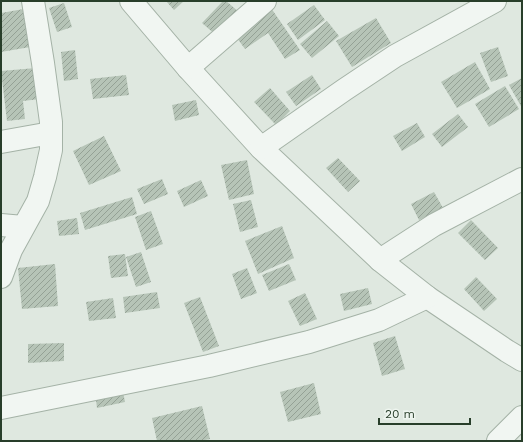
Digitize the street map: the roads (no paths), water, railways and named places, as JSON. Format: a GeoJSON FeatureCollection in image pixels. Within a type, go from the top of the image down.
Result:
{"type":"FeatureCollection","features":[{"type":"Feature","properties":{"kind":"street"},"geometry":{"type":"LineString","coordinates":[[1,278],[11,250],[38,201],[52,150],[51,122],[33,1]]}},
{"type":"Feature","properties":{"kind":"street"},"geometry":{"type":"LineString","coordinates":[[132,1],[188,68],[260,148],[380,260],[427,297],[522,360]]}},
{"type":"Feature","properties":{"kind":"street"},"geometry":{"type":"LineString","coordinates":[[188,68],[265,1]]}},
{"type":"Feature","properties":{"kind":"street"},"geometry":{"type":"LineString","coordinates":[[260,148],[395,56],[495,1]]}},
{"type":"Feature","properties":{"kind":"street"},"geometry":{"type":"LineString","coordinates":[[1,142],[51,133]]}},
{"type":"Feature","properties":{"kind":"street"},"geometry":{"type":"LineString","coordinates":[[380,260],[434,225],[522,179]]}},
{"type":"Feature","properties":{"kind":"street"},"geometry":{"type":"LineString","coordinates":[[1,225],[23,227]]}},
{"type":"Feature","properties":{"kind":"street"},"geometry":{"type":"LineString","coordinates":[[1,408],[209,366],[309,342],[379,320],[427,297]]}},
{"type":"Feature","properties":{"kind":"street"},"geometry":{"type":"LineString","coordinates":[[498,441],[522,417]]}}]}
